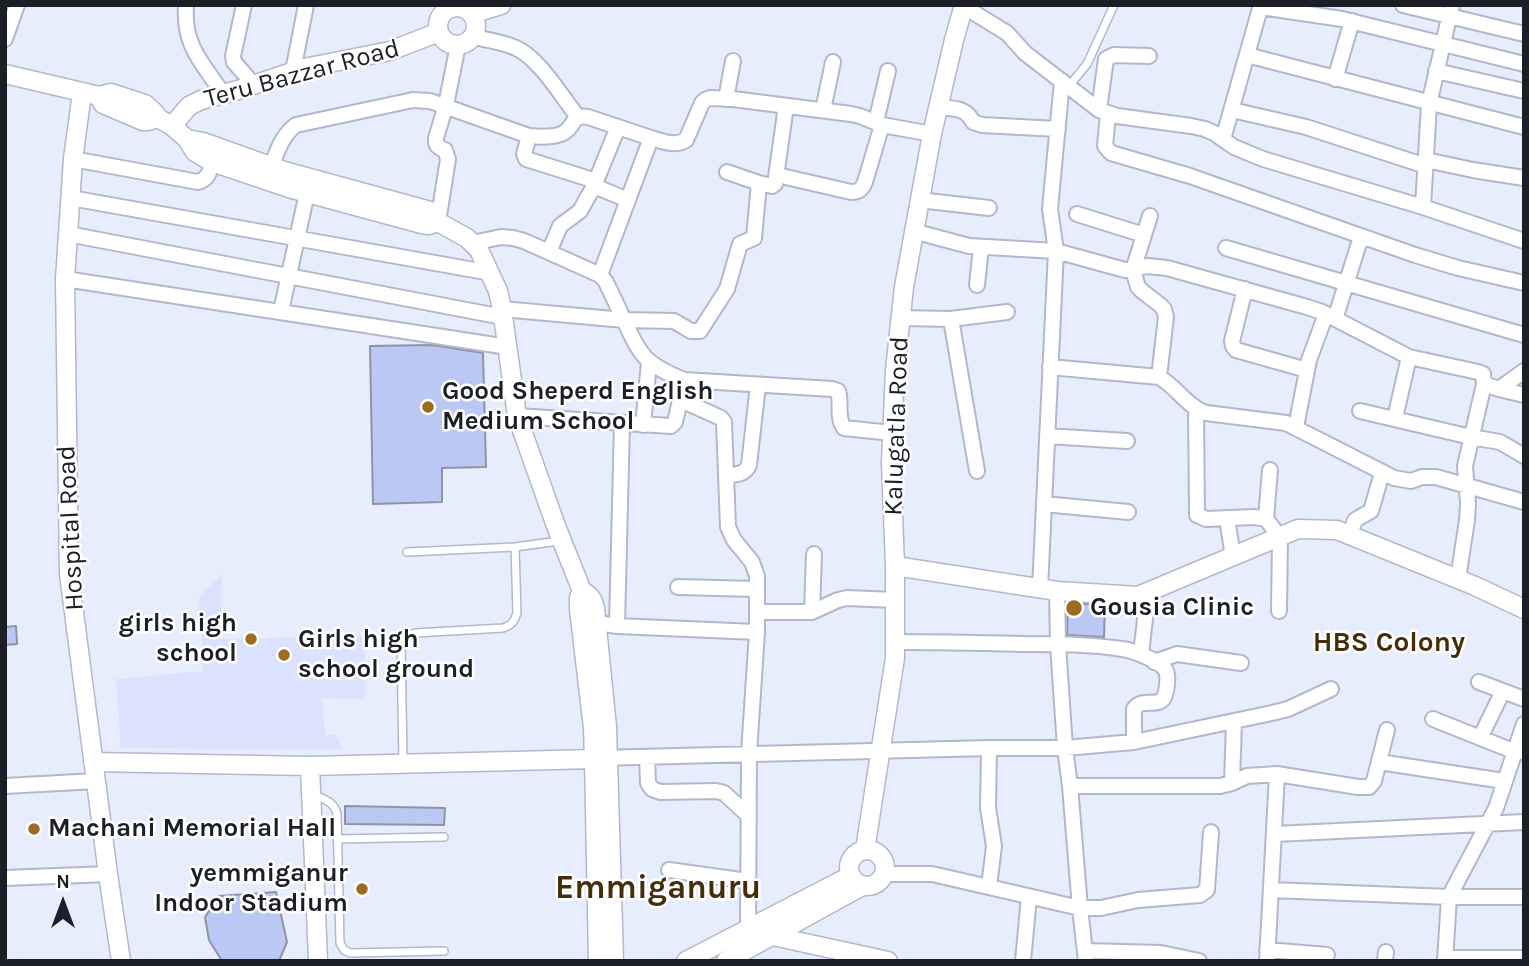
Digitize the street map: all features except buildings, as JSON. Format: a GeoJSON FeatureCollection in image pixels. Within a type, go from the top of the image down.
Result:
{"type":"FeatureCollection","features":[{"type":"Feature","properties":{"kind":"street"},"geometry":{"type":"LineString","coordinates":[[5,39],[17,5]]}},
{"type":"Feature","properties":{"kind":"street"},"geometry":{"type":"LineString","coordinates":[[186,5],[186,33],[190,45],[223,94]]}},
{"type":"Feature","properties":{"kind":"street"},"geometry":{"type":"LineString","coordinates":[[244,5],[233,56],[234,62],[254,85]]}},
{"type":"Feature","properties":{"kind":"street"},"geometry":{"type":"LineString","coordinates":[[293,71],[306,5]]}},
{"type":"Feature","properties":{"kind":"street"},"geometry":{"type":"LineString","coordinates":[[501,5],[465,9],[455,7],[443,13],[439,32],[447,42],[466,41],[517,48],[533,58],[578,117]]}},
{"type":"Feature","properties":{"kind":"street"},"geometry":{"type":"LineString","coordinates":[[1404,5],[1451,11],[1524,34]]}},
{"type":"Feature","properties":{"kind":"street"},"geometry":{"type":"LineString","coordinates":[[964,6],[1007,33],[1025,53],[1104,112],[1191,125],[1214,133],[1234,147],[1263,159],[1423,207],[1524,241]]}},
{"type":"Feature","properties":{"kind":"street","name":"Kalugatla Road"},"geometry":{"type":"LineString","coordinates":[[856,881],[848,870],[851,859],[860,851],[866,850],[895,658],[891,463],[895,370],[901,318],[913,231],[932,134],[964,6]]}},
{"type":"Feature","properties":{"kind":"street"},"geometry":{"type":"LineString","coordinates":[[1223,139],[1261,6],[1352,21],[1524,64]]}},
{"type":"Feature","properties":{"kind":"street"},"geometry":{"type":"LineString","coordinates":[[438,222],[449,159],[445,150],[435,143],[466,41],[477,25],[465,9]]}},
{"type":"Feature","properties":{"kind":"street"},"geometry":{"type":"LineString","coordinates":[[1423,207],[1429,104],[1451,11]]}},
{"type":"Feature","properties":{"kind":"street"},"geometry":{"type":"LineString","coordinates":[[1335,79],[1352,21]]}},
{"type":"Feature","properties":{"kind":"street","name":"Teru Bazzar Road"},"geometry":{"type":"LineString","coordinates":[[165,122],[201,100],[293,71],[390,51],[439,32]]}},
{"type":"Feature","properties":{"kind":"street"},"geometry":{"type":"LineString","coordinates":[[1149,56],[1114,55],[1106,59],[1105,146],[1111,153],[1190,176],[1434,261],[1524,283]]}},
{"type":"Feature","properties":{"kind":"street"},"geometry":{"type":"LineString","coordinates":[[1247,55],[1524,127]]}},
{"type":"Feature","properties":{"kind":"street"},"geometry":{"type":"LineString","coordinates":[[726,99],[733,61]]}},
{"type":"Feature","properties":{"kind":"street"},"geometry":{"type":"LineString","coordinates":[[823,110],[833,62]]}},
{"type":"Feature","properties":{"kind":"street"},"geometry":{"type":"LineString","coordinates":[[777,175],[851,192],[862,188],[879,124],[888,71]]}},
{"type":"Feature","properties":{"kind":"street"},"geometry":{"type":"LineString","coordinates":[[1437,71],[1524,91]]}},
{"type":"Feature","properties":{"kind":"street"},"geometry":{"type":"LineString","coordinates":[[5,74],[90,95],[117,94],[145,104],[187,139],[195,152],[212,162],[307,193],[422,224],[438,222]]}},
{"type":"Feature","properties":{"kind":"street"},"geometry":{"type":"LineString","coordinates":[[1065,84],[1050,209],[1056,251],[1044,504],[1049,590],[1058,644],[1085,956],[1161,953],[1199,961]]}},
{"type":"Feature","properties":{"kind":"street","name":"Hospital Road"},"geometry":{"type":"LineString","coordinates":[[90,95],[73,159],[65,279],[69,574],[121,961]]}},
{"type":"Feature","properties":{"kind":"street"},"geometry":{"type":"LineString","coordinates":[[271,167],[284,138],[296,125],[413,100],[430,101],[529,136],[566,132],[578,117],[582,116],[651,138],[674,144],[681,143],[689,135],[705,100],[726,99],[860,116],[879,124],[932,134]]}},
{"type":"Feature","properties":{"kind":"street"},"geometry":{"type":"LineString","coordinates":[[727,172],[772,186],[775,184],[786,106]]}},
{"type":"Feature","properties":{"kind":"street"},"geometry":{"type":"LineString","coordinates":[[938,107],[965,111],[973,122],[982,125],[1058,129]]}},
{"type":"Feature","properties":{"kind":"street"},"geometry":{"type":"LineString","coordinates":[[1231,110],[1306,127],[1426,163],[1524,177]]}},
{"type":"Feature","properties":{"kind":"street"},"geometry":{"type":"LineString","coordinates":[[549,252],[560,226],[580,211],[595,183],[618,127]]}},
{"type":"Feature","properties":{"kind":"street"},"geometry":{"type":"LineString","coordinates":[[529,136],[524,154],[526,159],[595,183],[628,200]]}},
{"type":"Feature","properties":{"kind":"street"},"geometry":{"type":"LineString","coordinates":[[600,275],[651,138]]}},
{"type":"Feature","properties":{"kind":"street"},"geometry":{"type":"LineString","coordinates":[[187,139],[203,142],[271,167],[430,211],[438,222],[467,238],[479,250],[491,273],[503,313],[517,416],[562,541],[582,591],[589,594],[593,601],[598,623],[607,727],[601,758],[598,961]]}},
{"type":"Feature","properties":{"kind":"street"},"geometry":{"type":"LineString","coordinates":[[73,159],[198,182],[209,174],[212,162]]}},
{"type":"Feature","properties":{"kind":"street"},"geometry":{"type":"LineString","coordinates":[[68,233],[289,276],[503,313],[674,321],[691,331],[700,331],[727,289],[740,244],[754,239],[760,183]]}},
{"type":"Feature","properties":{"kind":"street"},"geometry":{"type":"LineString","coordinates":[[281,311],[307,193]]}},
{"type":"Feature","properties":{"kind":"street"},"geometry":{"type":"LineString","coordinates":[[71,198],[491,273]]}},
{"type":"Feature","properties":{"kind":"street"},"geometry":{"type":"LineString","coordinates":[[919,200],[989,208]]}},
{"type":"Feature","properties":{"kind":"street"},"geometry":{"type":"LineString","coordinates":[[1077,214],[1144,235]]}},
{"type":"Feature","properties":{"kind":"street"},"geometry":{"type":"LineString","coordinates":[[1150,216],[1133,270],[1142,292],[1164,309],[1166,317],[1159,377]]}},
{"type":"Feature","properties":{"kind":"street"},"geometry":{"type":"LineString","coordinates":[[913,231],[958,244],[1056,251],[1117,268],[1167,268],[1307,307],[1409,357],[1483,374],[1484,384],[1465,466],[1467,520],[1458,579]]}},
{"type":"Feature","properties":{"kind":"street"},"geometry":{"type":"LineString","coordinates":[[472,243],[501,237],[513,238],[600,275],[606,282],[636,347],[649,362],[666,372],[684,380],[832,389],[838,391],[840,397],[840,419],[844,428],[892,433]]}},
{"type":"Feature","properties":{"kind":"street"},"geometry":{"type":"LineString","coordinates":[[1296,427],[1309,360],[1346,283],[1361,237]]}},
{"type":"Feature","properties":{"kind":"street"},"geometry":{"type":"LineString","coordinates":[[977,285],[981,247]]}},
{"type":"Feature","properties":{"kind":"street"},"geometry":{"type":"LineString","coordinates":[[1226,248],[1524,335]]}},
{"type":"Feature","properties":{"kind":"street"},"geometry":{"type":"LineString","coordinates":[[65,279],[508,347]]}},
{"type":"Feature","properties":{"kind":"street"},"geometry":{"type":"LineString","coordinates":[[1245,289],[1231,341],[1236,350],[1307,370]]}},
{"type":"Feature","properties":{"kind":"street"},"geometry":{"type":"LineString","coordinates":[[901,318],[951,319],[1007,312]]}},
{"type":"Feature","properties":{"kind":"street"},"geometry":{"type":"LineString","coordinates":[[951,319],[977,471]]}},
{"type":"Feature","properties":{"kind":"street"},"geometry":{"type":"LineString","coordinates":[[1395,418],[1409,357]]}},
{"type":"Feature","properties":{"kind":"street"},"geometry":{"type":"LineString","coordinates":[[643,425],[649,362]]}},
{"type":"Feature","properties":{"kind":"street"},"geometry":{"type":"LineString","coordinates":[[1050,367],[1159,377],[1196,409],[1206,413],[1286,423],[1394,478],[1411,481],[1429,476],[1524,502]]}},
{"type":"Feature","properties":{"kind":"street"},"geometry":{"type":"LineString","coordinates":[[1499,389],[1524,372]]}},
{"type":"Feature","properties":{"kind":"street"},"geometry":{"type":"LineString","coordinates":[[517,416],[671,426],[676,422],[684,380]]}},
{"type":"Feature","properties":{"kind":"street"},"geometry":{"type":"LineString","coordinates":[[1484,384],[1524,395]]}},
{"type":"Feature","properties":{"kind":"street"},"geometry":{"type":"LineString","coordinates":[[726,475],[742,473],[749,465],[758,385]]}},
{"type":"Feature","properties":{"kind":"street"},"geometry":{"type":"LineString","coordinates":[[681,400],[721,418],[724,422],[728,527],[734,540],[755,568],[757,576],[757,632],[749,753],[748,881],[761,929],[746,955],[726,961]]}},
{"type":"Feature","properties":{"kind":"street"},"geometry":{"type":"LineString","coordinates":[[1196,409],[1197,515],[1201,518],[1266,519],[1280,537],[1279,611]]}},
{"type":"Feature","properties":{"kind":"street"},"geometry":{"type":"LineString","coordinates":[[1360,411],[1500,442],[1524,456]]}},
{"type":"Feature","properties":{"kind":"street"},"geometry":{"type":"LineString","coordinates":[[617,626],[622,423]]}},
{"type":"Feature","properties":{"kind":"street"},"geometry":{"type":"LineString","coordinates":[[1047,436],[1127,441]]}},
{"type":"Feature","properties":{"kind":"street"},"geometry":{"type":"LineString","coordinates":[[1266,519],[1270,470]]}},
{"type":"Feature","properties":{"kind":"street"},"geometry":{"type":"LineString","coordinates":[[1350,535],[1355,520],[1371,511],[1382,473]]}},
{"type":"Feature","properties":{"kind":"street"},"geometry":{"type":"LineString","coordinates":[[1044,504],[1128,512]]}},
{"type":"Feature","properties":{"kind":"street"},"geometry":{"type":"LineString","coordinates":[[1227,518],[1233,557]]}},
{"type":"Feature","properties":{"kind":"street"},"geometry":{"type":"LineString","coordinates":[[895,566],[1049,590],[1138,596],[1298,529],[1337,530],[1524,608]]}},
{"type":"Feature","properties":{"kind":"street"},"geometry":{"type":"LineString","coordinates":[[812,612],[814,554]]}},
{"type":"Feature","properties":{"kind":"street"},"geometry":{"type":"LineString","coordinates":[[678,587],[757,589]]}},
{"type":"Feature","properties":{"kind":"street"},"geometry":{"type":"LineString","coordinates":[[582,591],[579,609],[593,728],[601,758],[614,961]]}},
{"type":"Feature","properties":{"kind":"street"},"geometry":{"type":"LineString","coordinates":[[1147,658],[1148,593]]}},
{"type":"Feature","properties":{"kind":"street"},"geometry":{"type":"LineString","coordinates":[[757,612],[812,612],[847,598],[895,600]]}},
{"type":"Feature","properties":{"kind":"street"},"geometry":{"type":"LineString","coordinates":[[598,623],[757,632]]}},
{"type":"Feature","properties":{"kind":"street"},"geometry":{"type":"LineString","coordinates":[[896,642],[1058,644],[1122,649],[1147,658],[1166,671],[1165,696],[1158,703],[1136,705],[1134,742]]}},
{"type":"Feature","properties":{"kind":"street"},"geometry":{"type":"LineString","coordinates":[[1147,658],[1177,654],[1241,663]]}},
{"type":"Feature","properties":{"kind":"street"},"geometry":{"type":"LineString","coordinates":[[1479,682],[1524,699]]}},
{"type":"Feature","properties":{"kind":"street"},"geometry":{"type":"LineString","coordinates":[[93,762],[310,766],[749,753],[1065,748],[1134,742],[1234,721],[1288,709],[1331,689]]}},
{"type":"Feature","properties":{"kind":"street"},"geometry":{"type":"LineString","coordinates":[[1480,738],[1503,691]]}},
{"type":"Feature","properties":{"kind":"street"},"geometry":{"type":"LineString","coordinates":[[1433,719],[1518,751]]}},
{"type":"Feature","properties":{"kind":"street"},"geometry":{"type":"LineString","coordinates":[[1232,783],[1234,721]]}},
{"type":"Feature","properties":{"kind":"street"},"geometry":{"type":"LineString","coordinates":[[1524,723],[1518,751],[1504,781],[1496,808],[1449,897],[1445,960],[1524,958]]}},
{"type":"Feature","properties":{"kind":"street"},"geometry":{"type":"LineString","coordinates":[[1070,786],[1220,786],[1253,774],[1277,774],[1365,788],[1374,781],[1387,730]]}},
{"type":"Feature","properties":{"kind":"street"},"geometry":{"type":"LineString","coordinates":[[989,748],[988,808],[994,846],[989,887]]}},
{"type":"Feature","properties":{"kind":"street"},"geometry":{"type":"LineString","coordinates":[[647,757],[648,783],[652,789],[660,792],[724,793],[749,816]]}},
{"type":"Feature","properties":{"kind":"street"},"geometry":{"type":"LineString","coordinates":[[1379,762],[1504,781]]}},
{"type":"Feature","properties":{"kind":"street"},"geometry":{"type":"LineString","coordinates":[[310,766],[318,961]]}},
{"type":"Feature","properties":{"kind":"street"},"geometry":{"type":"LineString","coordinates":[[1277,774],[1267,956],[1327,955]]}},
{"type":"Feature","properties":{"kind":"street"},"geometry":{"type":"LineString","coordinates":[[5,786],[96,781]]}},
{"type":"Feature","properties":{"kind":"street"},"geometry":{"type":"LineString","coordinates":[[1275,834],[1524,822]]}},
{"type":"Feature","properties":{"kind":"street"},"geometry":{"type":"LineString","coordinates":[[884,874],[932,874],[1080,908],[1101,908],[1138,900],[1200,895],[1207,890],[1209,882],[1211,832]]}},
{"type":"Feature","properties":{"kind":"street"},"geometry":{"type":"LineString","coordinates":[[686,961],[761,929],[856,881],[877,884],[885,868],[881,857],[871,850],[866,850]]}},
{"type":"Feature","properties":{"kind":"street"},"geometry":{"type":"LineString","coordinates":[[669,870],[748,881]]}},
{"type":"Feature","properties":{"kind":"street"},"geometry":{"type":"LineString","coordinates":[[5,878],[108,874]]}},
{"type":"Feature","properties":{"kind":"street"},"geometry":{"type":"LineString","coordinates":[[1271,890],[1524,897]]}},
{"type":"Feature","properties":{"kind":"street"},"geometry":{"type":"LineString","coordinates":[[1023,961],[1029,897]]}},
{"type":"Feature","properties":{"kind":"street"},"geometry":{"type":"LineString","coordinates":[[761,929],[820,954],[888,961]]}},
{"type":"Feature","properties":{"kind":"lane"},"geometry":{"type":"LineString","coordinates":[[1065,84],[1087,64],[1114,5]]}},
{"type":"Feature","properties":{"kind":"lane"},"geometry":{"type":"LineString","coordinates":[[407,552],[514,547],[562,541]]}},
{"type":"Feature","properties":{"kind":"lane"},"geometry":{"type":"LineString","coordinates":[[403,763],[401,642],[415,633],[503,628],[514,622],[517,613],[514,547]]}},
{"type":"Feature","properties":{"kind":"lane"},"geometry":{"type":"LineString","coordinates":[[312,794],[330,801],[335,807],[340,943],[344,950],[350,953],[444,951]]}},
{"type":"Feature","properties":{"kind":"lane"},"geometry":{"type":"LineString","coordinates":[[337,839],[444,837]]}},
{"type":"Feature","properties":{"kind":"lane"},"geometry":{"type":"LineString","coordinates":[[388,952],[388,961]]}},
{"type":"Feature","properties":{"kind":"shaded area","name":"Girls high school ground"},"geometry":{"type":"Polygon","coordinates":[[[222,573],[220,639],[365,636],[365,699],[322,698],[325,735],[336,735],[343,750],[121,748],[116,679],[203,671],[199,598],[222,573]]]}},
{"type":"Feature","properties":{"kind":"place","name":"Good Sheperd English Medium School"},"geometry":{"type":"Point","coordinates":[428,407]}},
{"type":"Feature","properties":{"kind":"place","name":"Gousia Clinic"},"geometry":{"type":"Point","coordinates":[1074,608]}},
{"type":"Feature","properties":{"kind":"place","name":"girls high school"},"geometry":{"type":"Point","coordinates":[251,639]}},
{"type":"Feature","properties":{"kind":"place","name":"Girls high school ground"},"geometry":{"type":"Point","coordinates":[284,655]}},
{"type":"Feature","properties":{"kind":"place","name":"Machani Memorial Hall"},"geometry":{"type":"Point","coordinates":[34,829]}},
{"type":"Feature","properties":{"kind":"place","name":"yemmiganur Indoor Stadium"},"geometry":{"type":"Point","coordinates":[362,889]}},
{"type":"Feature","properties":{"kind":"district","name":"HBS Colony"},"geometry":{"type":"Point","coordinates":[1389,643]}},
{"type":"Feature","properties":{"kind":"district","name":"Emmiganuru"},"geometry":{"type":"Point","coordinates":[658,889]}}]}
